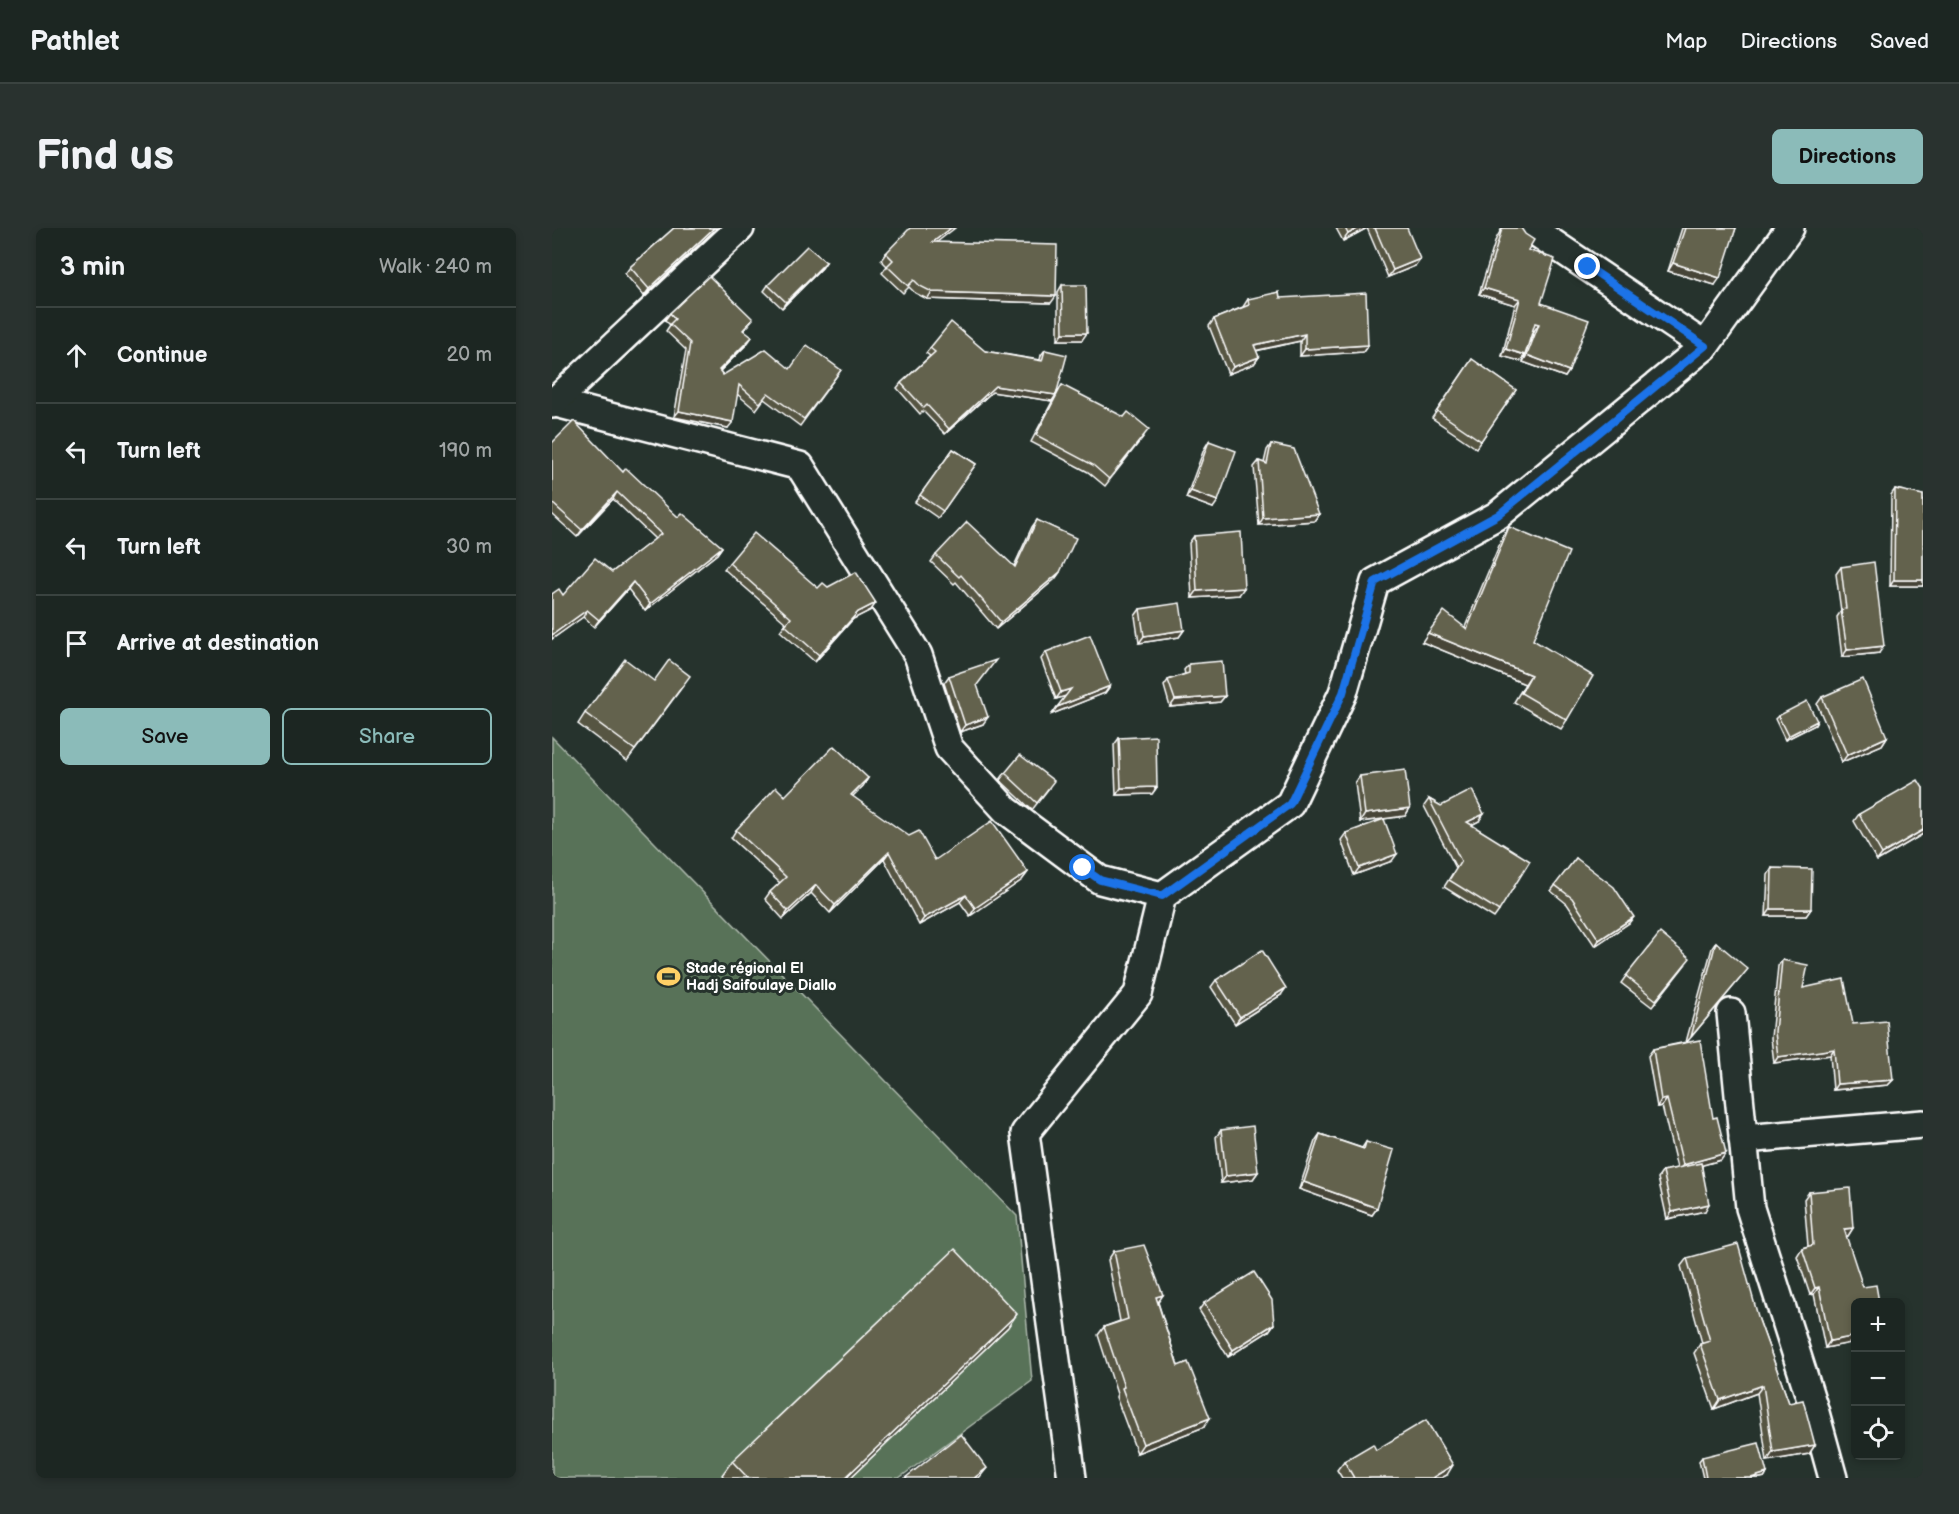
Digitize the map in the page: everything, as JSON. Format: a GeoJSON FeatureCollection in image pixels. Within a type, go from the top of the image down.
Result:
{"type":"FeatureCollection","features":[{"type":"Feature","properties":{"kind":"street"},"geometry":{"type":"LineString","coordinates":[[552,403],[740,228]]}},
{"type":"Feature","properties":{"kind":"street"},"geometry":{"type":"LineString","coordinates":[[1530,228],[1705,346]]}},
{"type":"Feature","properties":{"kind":"street"},"geometry":{"type":"LineString","coordinates":[[1072,1478],[1025,1133],[1138,994],[1162,896],[1290,804],[1343,693],[1375,582],[1498,515],[1705,346],[1790,228]]}},
{"type":"Feature","properties":{"kind":"street"},"geometry":{"type":"LineString","coordinates":[[552,403],[800,466],[918,655],[949,748],[1006,810],[1100,880],[1162,896]]}},
{"type":"Feature","properties":{"kind":"street"},"geometry":{"type":"LineString","coordinates":[[1731,1013],[1750,1208],[1814,1409],[1833,1478]]}},
{"type":"Feature","properties":{"kind":"street"},"geometry":{"type":"LineString","coordinates":[[1743,1139],[1923,1124]]}},
{"type":"Feature","properties":{"kind":"green space","name":"Stade régional El Hadj Saifoulaye Diallo"},"geometry":{"type":"Polygon","coordinates":[[[552,737],[1017,1216],[1032,1381],[899,1478],[552,1478],[552,737]]]}},
{"type":"Feature","properties":{"kind":"building"},"geometry":{"type":"Polygon","coordinates":[[[674,228],[714,228],[649,289],[630,267],[674,228]]]}},
{"type":"Feature","properties":{"kind":"building"},"geometry":{"type":"Polygon","coordinates":[[[910,228],[951,228],[933,242],[1057,245],[1056,296],[932,292],[914,280],[908,286],[887,266],[893,260],[886,253],[910,228]]]}},
{"type":"Feature","properties":{"kind":"building"},"geometry":{"type":"Polygon","coordinates":[[[1345,228],[1359,228],[1348,234],[1345,228]]]}},
{"type":"Feature","properties":{"kind":"building"},"geometry":{"type":"Polygon","coordinates":[[[1375,228],[1407,228],[1420,259],[1393,270],[1375,228]]]}},
{"type":"Feature","properties":{"kind":"building"},"geometry":{"type":"Polygon","coordinates":[[[1503,228],[1521,228],[1534,240],[1528,250],[1555,259],[1541,303],[1589,320],[1569,371],[1527,355],[1539,324],[1535,323],[1525,355],[1506,349],[1520,299],[1484,288],[1503,228]]]}},
{"type":"Feature","properties":{"kind":"building"},"geometry":{"type":"Polygon","coordinates":[[[1685,228],[1736,228],[1720,278],[1673,263],[1685,228]]]}},
{"type":"Feature","properties":{"kind":"building"},"geometry":{"type":"Polygon","coordinates":[[[807,246],[826,262],[786,302],[768,285],[807,246]]]}},
{"type":"Feature","properties":{"kind":"building"},"geometry":{"type":"Polygon","coordinates":[[[709,276],[753,319],[743,330],[752,337],[719,370],[723,375],[766,349],[790,369],[807,345],[841,370],[804,419],[768,393],[760,403],[739,385],[733,422],[679,411],[690,343],[670,324],[675,319],[670,313],[709,276]]]}},
{"type":"Feature","properties":{"kind":"building"},"geometry":{"type":"Polygon","coordinates":[[[1062,285],[1086,285],[1087,333],[1063,333],[1062,285]]]}},
{"type":"Feature","properties":{"kind":"building"},"geometry":{"type":"Polygon","coordinates":[[[1279,292],[1280,298],[1366,293],[1368,345],[1305,349],[1305,334],[1254,345],[1259,357],[1233,367],[1214,319],[1249,305],[1248,299],[1279,292]]]}},
{"type":"Feature","properties":{"kind":"building"},"geometry":{"type":"Polygon","coordinates":[[[951,322],[985,351],[1042,361],[1045,350],[1067,355],[1056,395],[995,386],[949,429],[927,405],[924,408],[901,383],[935,352],[930,348],[951,322]]]}},
{"type":"Feature","properties":{"kind":"building"},"geometry":{"type":"Polygon","coordinates":[[[1472,359],[1516,390],[1481,441],[1437,411],[1472,359]]]}},
{"type":"Feature","properties":{"kind":"building"},"geometry":{"type":"Polygon","coordinates":[[[1062,385],[1124,417],[1128,412],[1149,429],[1109,479],[1093,465],[1036,435],[1062,385]]]}},
{"type":"Feature","properties":{"kind":"building"},"geometry":{"type":"Polygon","coordinates":[[[574,421],[623,472],[626,468],[678,517],[682,513],[722,547],[650,604],[633,582],[599,620],[587,610],[552,635],[552,594],[559,589],[563,595],[595,558],[612,572],[661,534],[617,492],[582,530],[552,503],[552,443],[574,421]]]}},
{"type":"Feature","properties":{"kind":"building"},"geometry":{"type":"Polygon","coordinates":[[[1209,441],[1236,451],[1218,501],[1191,491],[1209,441]]]}},
{"type":"Feature","properties":{"kind":"building"},"geometry":{"type":"Polygon","coordinates":[[[1271,444],[1294,449],[1319,514],[1263,518],[1259,461],[1267,464],[1271,444]]]}},
{"type":"Feature","properties":{"kind":"building"},"geometry":{"type":"Polygon","coordinates":[[[953,449],[976,464],[943,511],[920,495],[953,449]]]}},
{"type":"Feature","properties":{"kind":"building"},"geometry":{"type":"Polygon","coordinates":[[[1895,489],[1923,495],[1923,580],[1894,580],[1895,489]]]}},
{"type":"Feature","properties":{"kind":"building"},"geometry":{"type":"Polygon","coordinates":[[[1037,520],[1076,538],[1060,572],[1001,622],[961,575],[959,577],[936,555],[967,522],[1015,567],[1037,520]]]}},
{"type":"Feature","properties":{"kind":"building"},"geometry":{"type":"Polygon","coordinates":[[[1509,527],[1569,552],[1533,640],[1593,676],[1567,720],[1521,693],[1531,675],[1428,633],[1444,611],[1467,629],[1509,527]]]}},
{"type":"Feature","properties":{"kind":"building"},"geometry":{"type":"Polygon","coordinates":[[[1241,532],[1244,588],[1197,591],[1194,536],[1241,532]]]}},
{"type":"Feature","properties":{"kind":"building"},"geometry":{"type":"Polygon","coordinates":[[[754,533],[818,588],[823,583],[828,587],[856,572],[876,603],[858,612],[819,655],[785,625],[791,618],[729,563],[754,533]]]}},
{"type":"Feature","properties":{"kind":"building"},"geometry":{"type":"Polygon","coordinates":[[[1874,562],[1884,646],[1847,650],[1841,610],[1846,609],[1841,567],[1874,562]]]}},
{"type":"Feature","properties":{"kind":"building"},"geometry":{"type":"Polygon","coordinates":[[[1180,603],[1184,630],[1144,636],[1140,609],[1180,603]]]}},
{"type":"Feature","properties":{"kind":"building"},"geometry":{"type":"Polygon","coordinates":[[[1090,635],[1110,686],[1057,707],[1071,689],[1061,692],[1046,652],[1090,635]]]}},
{"type":"Feature","properties":{"kind":"building"},"geometry":{"type":"Polygon","coordinates":[[[625,659],[654,681],[669,660],[690,676],[635,750],[585,713],[625,659]]]}},
{"type":"Feature","properties":{"kind":"building"},"geometry":{"type":"Polygon","coordinates":[[[996,660],[977,685],[988,717],[965,725],[949,676],[996,660]]]}},
{"type":"Feature","properties":{"kind":"building"},"geometry":{"type":"Polygon","coordinates":[[[1222,661],[1225,696],[1175,700],[1168,680],[1189,673],[1189,664],[1222,661]]]}},
{"type":"Feature","properties":{"kind":"building"},"geometry":{"type":"Polygon","coordinates":[[[1863,679],[1887,737],[1847,755],[1822,697],[1863,679]]]}},
{"type":"Feature","properties":{"kind":"building"},"geometry":{"type":"Polygon","coordinates":[[[1807,701],[1817,721],[1788,736],[1778,716],[1807,701]]]}},
{"type":"Feature","properties":{"kind":"building"},"geometry":{"type":"Polygon","coordinates":[[[1156,736],[1157,787],[1121,788],[1119,738],[1156,736]]]}},
{"type":"Feature","properties":{"kind":"building"},"geometry":{"type":"Polygon","coordinates":[[[834,746],[868,778],[851,795],[909,836],[919,831],[935,860],[992,821],[1028,872],[975,908],[966,895],[924,918],[889,852],[835,905],[816,885],[788,911],[770,892],[786,877],[736,830],[776,787],[785,796],[834,746]]]}},
{"type":"Feature","properties":{"kind":"building"},"geometry":{"type":"Polygon","coordinates":[[[1020,755],[1054,781],[1037,803],[1005,773],[1020,755]]]}},
{"type":"Feature","properties":{"kind":"building"},"geometry":{"type":"Polygon","coordinates":[[[1405,770],[1410,808],[1365,814],[1360,776],[1405,770]]]}},
{"type":"Feature","properties":{"kind":"building"},"geometry":{"type":"Polygon","coordinates":[[[1918,780],[1923,788],[1923,830],[1882,854],[1859,814],[1918,780]]]}},
{"type":"Feature","properties":{"kind":"building"},"geometry":{"type":"Polygon","coordinates":[[[1472,790],[1484,814],[1467,822],[1530,861],[1499,911],[1449,880],[1461,861],[1429,799],[1441,806],[1472,790]]]}},
{"type":"Feature","properties":{"kind":"building"},"geometry":{"type":"Polygon","coordinates":[[[1384,819],[1397,854],[1359,868],[1346,833],[1384,819]]]}},
{"type":"Feature","properties":{"kind":"building"},"geometry":{"type":"Polygon","coordinates":[[[1576,858],[1614,887],[1634,917],[1599,940],[1572,898],[1555,885],[1576,858]]]}},
{"type":"Feature","properties":{"kind":"building"},"geometry":{"type":"Polygon","coordinates":[[[1772,868],[1812,869],[1811,909],[1771,909],[1772,868]]]}},
{"type":"Feature","properties":{"kind":"building"},"geometry":{"type":"Polygon","coordinates":[[[1660,933],[1690,958],[1656,1000],[1626,976],[1660,933]]]}},
{"type":"Feature","properties":{"kind":"building"},"geometry":{"type":"Polygon","coordinates":[[[1716,942],[1748,969],[1691,1037],[1716,942]]]}},
{"type":"Feature","properties":{"kind":"building"},"geometry":{"type":"Polygon","coordinates":[[[1262,950],[1286,988],[1240,1017],[1216,980],[1262,950]]]}},
{"type":"Feature","properties":{"kind":"building"},"geometry":{"type":"Polygon","coordinates":[[[1782,960],[1808,965],[1803,988],[1844,979],[1853,1024],[1887,1021],[1893,1080],[1837,1084],[1834,1049],[1778,1057],[1775,1032],[1782,960]]]}},
{"type":"Feature","properties":{"kind":"building"},"geometry":{"type":"Polygon","coordinates":[[[1700,1040],[1713,1118],[1717,1117],[1726,1153],[1683,1165],[1667,1099],[1661,1100],[1653,1049],[1700,1040]]]}},
{"type":"Feature","properties":{"kind":"building"},"geometry":{"type":"Polygon","coordinates":[[[1253,1126],[1258,1172],[1226,1176],[1221,1130],[1253,1126]]]}},
{"type":"Feature","properties":{"kind":"building"},"geometry":{"type":"Polygon","coordinates":[[[1320,1134],[1364,1149],[1366,1142],[1394,1150],[1377,1208],[1304,1182],[1320,1134]]]}},
{"type":"Feature","properties":{"kind":"building"},"geometry":{"type":"Polygon","coordinates":[[[1701,1163],[1709,1204],[1672,1212],[1663,1171],[1701,1163]]]}},
{"type":"Feature","properties":{"kind":"building"},"geometry":{"type":"Polygon","coordinates":[[[1850,1188],[1853,1228],[1844,1229],[1863,1287],[1876,1285],[1878,1298],[1851,1298],[1851,1337],[1830,1341],[1819,1287],[1815,1288],[1802,1248],[1813,1245],[1809,1192],[1850,1188]]]}},
{"type":"Feature","properties":{"kind":"building"},"geometry":{"type":"Polygon","coordinates":[[[1738,1244],[1759,1320],[1789,1403],[1803,1400],[1815,1445],[1773,1452],[1763,1385],[1720,1400],[1700,1344],[1710,1341],[1687,1258],[1738,1244]]]}},
{"type":"Feature","properties":{"kind":"building"},"geometry":{"type":"Polygon","coordinates":[[[1144,1245],[1163,1295],[1156,1297],[1178,1366],[1188,1362],[1210,1418],[1143,1444],[1122,1388],[1124,1387],[1104,1327],[1128,1319],[1114,1251],[1144,1245]]]}},
{"type":"Feature","properties":{"kind":"building"},"geometry":{"type":"Polygon","coordinates":[[[955,1249],[1017,1314],[845,1478],[748,1478],[732,1461],[955,1249]]]}},
{"type":"Feature","properties":{"kind":"building"},"geometry":{"type":"Polygon","coordinates":[[[1254,1272],[1272,1300],[1274,1324],[1233,1350],[1204,1303],[1254,1272]]]}},
{"type":"Feature","properties":{"kind":"building"},"geometry":{"type":"Polygon","coordinates":[[[1426,1420],[1453,1465],[1432,1478],[1354,1478],[1344,1461],[1373,1444],[1376,1450],[1426,1420]]]}},
{"type":"Feature","properties":{"kind":"building"},"geometry":{"type":"Polygon","coordinates":[[[961,1434],[987,1468],[974,1478],[905,1478],[961,1434]]]}},
{"type":"Feature","properties":{"kind":"building"},"geometry":{"type":"Polygon","coordinates":[[[1759,1443],[1767,1473],[1751,1478],[1706,1478],[1702,1457],[1759,1443]]]}},
{"type":"Feature","properties":{"kind":"place","name":"Stade régional El Hadj Saifoulaye Diallo"},"geometry":{"type":"Point","coordinates":[668,977]}},
{"type":"Feature","properties":{"kind":"route"},"geometry":{"type":"LineString","coordinates":[[1083,868],[1100,880],[1162,896],[1290,804],[1343,693],[1375,582],[1498,515],[1705,346],[1588,267]]}}]}
